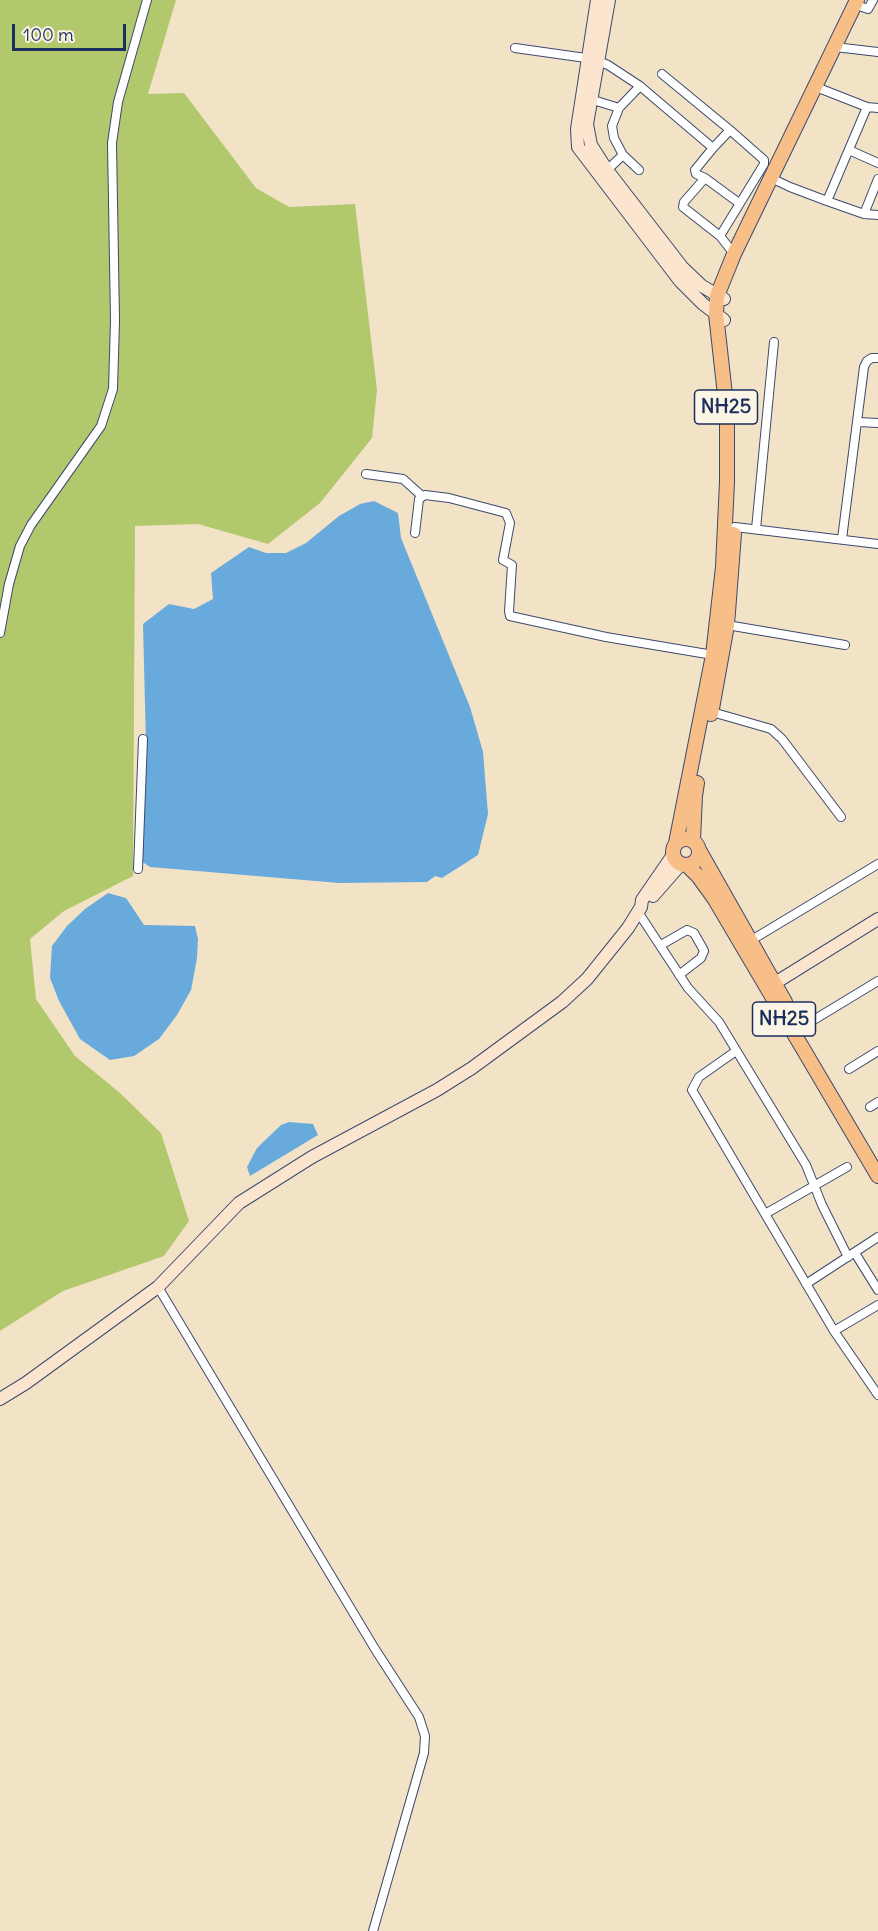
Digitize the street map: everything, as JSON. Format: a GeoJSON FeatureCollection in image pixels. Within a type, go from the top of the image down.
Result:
{"type":"FeatureCollection","features":[{"type":"Feature","properties":{"kind":"main road","name":"NH25"},"geometry":{"type":"LineString","coordinates":[[864,2],[735,254],[721,297],[720,317],[727,413],[723,567],[713,656],[679,857],[707,887],[878,1160]]}},
{"type":"Feature","properties":{"kind":"main road","name":"NH25"},"geometry":{"type":"LineString","coordinates":[[721,297],[774,180]]}},
{"type":"Feature","properties":{"kind":"main road","name":"NH25"},"geometry":{"type":"LineString","coordinates":[[720,317],[735,421],[735,527],[727,625],[695,796],[696,845],[750,940],[770,986],[878,1176]]}},
{"type":"Feature","properties":{"kind":"main road"},"geometry":{"type":"LineString","coordinates":[[681,839],[696,845],[698,857],[693,862],[679,857],[681,839]]}},
{"type":"Feature","properties":{"kind":"street"},"geometry":{"type":"LineString","coordinates":[[0,633],[9,584],[20,546],[32,525],[101,426],[113,389],[116,321],[112,143],[118,102],[147,0]]}},
{"type":"Feature","properties":{"kind":"street"},"geometry":{"type":"LineString","coordinates":[[597,0],[587,124],[591,145],[607,170],[682,267],[702,286],[721,297]]}},
{"type":"Feature","properties":{"kind":"street"},"geometry":{"type":"LineString","coordinates":[[609,0],[592,60],[577,129],[578,147],[680,281],[720,317]]}},
{"type":"Feature","properties":{"kind":"street"},"geometry":{"type":"LineString","coordinates":[[839,47],[878,52]]}},
{"type":"Feature","properties":{"kind":"street"},"geometry":{"type":"LineString","coordinates":[[515,48],[592,60],[608,65],[640,86],[713,148]]}},
{"type":"Feature","properties":{"kind":"street"},"geometry":{"type":"LineString","coordinates":[[662,74],[764,160],[764,164],[720,236]]}},
{"type":"Feature","properties":{"kind":"street"},"geometry":{"type":"LineString","coordinates":[[639,170],[623,155],[614,138],[612,126],[619,108],[640,86]]}},
{"type":"Feature","properties":{"kind":"street"},"geometry":{"type":"LineString","coordinates":[[820,88],[867,107],[878,108]]}},
{"type":"Feature","properties":{"kind":"street"},"geometry":{"type":"LineString","coordinates":[[590,99],[619,108]]}},
{"type":"Feature","properties":{"kind":"street"},"geometry":{"type":"LineString","coordinates":[[827,201],[867,107]]}},
{"type":"Feature","properties":{"kind":"street"},"geometry":{"type":"LineString","coordinates":[[730,130],[695,170],[696,174],[739,203]]}},
{"type":"Feature","properties":{"kind":"street"},"geometry":{"type":"LineString","coordinates":[[849,150],[878,163]]}},
{"type":"Feature","properties":{"kind":"street"},"geometry":{"type":"LineString","coordinates":[[607,170],[623,155]]}},
{"type":"Feature","properties":{"kind":"street"},"geometry":{"type":"LineString","coordinates":[[705,178],[684,202],[683,207],[720,236],[735,254]]}},
{"type":"Feature","properties":{"kind":"street"},"geometry":{"type":"LineString","coordinates":[[864,214],[878,179]]}},
{"type":"Feature","properties":{"kind":"street"},"geometry":{"type":"LineString","coordinates":[[774,180],[864,214],[878,215]]}},
{"type":"Feature","properties":{"kind":"street"},"geometry":{"type":"LineString","coordinates":[[756,529],[774,342]]}},
{"type":"Feature","properties":{"kind":"street"},"geometry":{"type":"LineString","coordinates":[[842,539],[864,367],[867,361],[878,358]]}},
{"type":"Feature","properties":{"kind":"street"},"geometry":{"type":"LineString","coordinates":[[858,422],[878,423]]}},
{"type":"Feature","properties":{"kind":"street"},"geometry":{"type":"LineString","coordinates":[[366,474],[403,479],[422,496],[449,498],[506,513],[510,523],[503,560],[512,565],[508,611],[510,616],[606,637],[713,656]]}},
{"type":"Feature","properties":{"kind":"street"},"geometry":{"type":"LineString","coordinates":[[415,533],[419,499],[422,496]]}},
{"type":"Feature","properties":{"kind":"street"},"geometry":{"type":"LineString","coordinates":[[735,527],[878,544]]}},
{"type":"Feature","properties":{"kind":"street"},"geometry":{"type":"LineString","coordinates":[[727,625],[845,645]]}},
{"type":"Feature","properties":{"kind":"street"},"geometry":{"type":"LineString","coordinates":[[712,712],[771,729],[782,739],[841,817]]}},
{"type":"Feature","properties":{"kind":"street"},"geometry":{"type":"LineString","coordinates":[[138,869],[143,740]]}},
{"type":"Feature","properties":{"kind":"street"},"geometry":{"type":"LineString","coordinates":[[0,1399],[26,1383],[158,1287],[239,1203],[312,1157],[472,1068],[562,1002],[587,978],[628,928],[639,909],[647,903],[679,857]]}},
{"type":"Feature","properties":{"kind":"street"},"geometry":{"type":"LineString","coordinates":[[750,940],[878,864]]}},
{"type":"Feature","properties":{"kind":"street"},"geometry":{"type":"LineString","coordinates":[[639,909],[679,975],[719,1022],[806,1165],[822,1205],[852,1255],[878,1290]]}},
{"type":"Feature","properties":{"kind":"street"},"geometry":{"type":"LineString","coordinates":[[770,986],[878,919]]}},
{"type":"Feature","properties":{"kind":"street"},"geometry":{"type":"LineString","coordinates":[[661,945],[687,930],[694,933],[704,951],[701,958],[679,975]]}},
{"type":"Feature","properties":{"kind":"street"},"geometry":{"type":"LineString","coordinates":[[812,1021],[878,981]]}},
{"type":"Feature","properties":{"kind":"street"},"geometry":{"type":"LineString","coordinates":[[736,1051],[699,1077],[692,1090],[834,1331],[878,1395]]}},
{"type":"Feature","properties":{"kind":"street"},"geometry":{"type":"LineString","coordinates":[[849,1069],[878,1051]]}},
{"type":"Feature","properties":{"kind":"street"},"geometry":{"type":"LineString","coordinates":[[765,1214],[847,1167]]}},
{"type":"Feature","properties":{"kind":"street"},"geometry":{"type":"LineString","coordinates":[[806,1284],[878,1237]]}},
{"type":"Feature","properties":{"kind":"street"},"geometry":{"type":"LineString","coordinates":[[158,1287],[375,1649],[419,1717],[425,1736],[424,1753],[373,1931]]}},
{"type":"Feature","properties":{"kind":"street"},"geometry":{"type":"LineString","coordinates":[[834,1331],[878,1305]]}},
{"type":"Feature","properties":{"kind":"green space"},"geometry":{"type":"Polygon","coordinates":[[[0,0],[176,0],[148,94],[184,93],[256,188],[289,207],[355,204],[377,390],[372,438],[320,503],[268,544],[198,524],[135,526],[133,876],[64,911],[30,939],[36,999],[75,1056],[120,1093],[161,1133],[189,1221],[164,1256],[63,1291],[0,1331],[0,0]]]}},
{"type":"Feature","properties":{"kind":"water"},"geometry":{"type":"Polygon","coordinates":[[[374,501],[398,513],[401,538],[470,707],[483,752],[488,814],[478,855],[442,878],[435,876],[427,882],[339,883],[150,867],[141,861],[146,744],[143,624],[169,604],[194,609],[213,599],[211,573],[249,547],[266,553],[286,553],[306,543],[339,516],[360,504],[374,501]]]}},
{"type":"Feature","properties":{"kind":"water"},"geometry":{"type":"Polygon","coordinates":[[[108,893],[126,898],[144,925],[195,926],[198,939],[191,990],[177,1015],[159,1039],[134,1056],[110,1060],[80,1039],[59,1001],[50,978],[52,946],[67,926],[85,909],[108,893]]]}},
{"type":"Feature","properties":{"kind":"water"},"geometry":{"type":"Polygon","coordinates":[[[289,1122],[313,1124],[318,1135],[250,1176],[247,1167],[257,1148],[281,1125],[289,1122]]]}}]}
